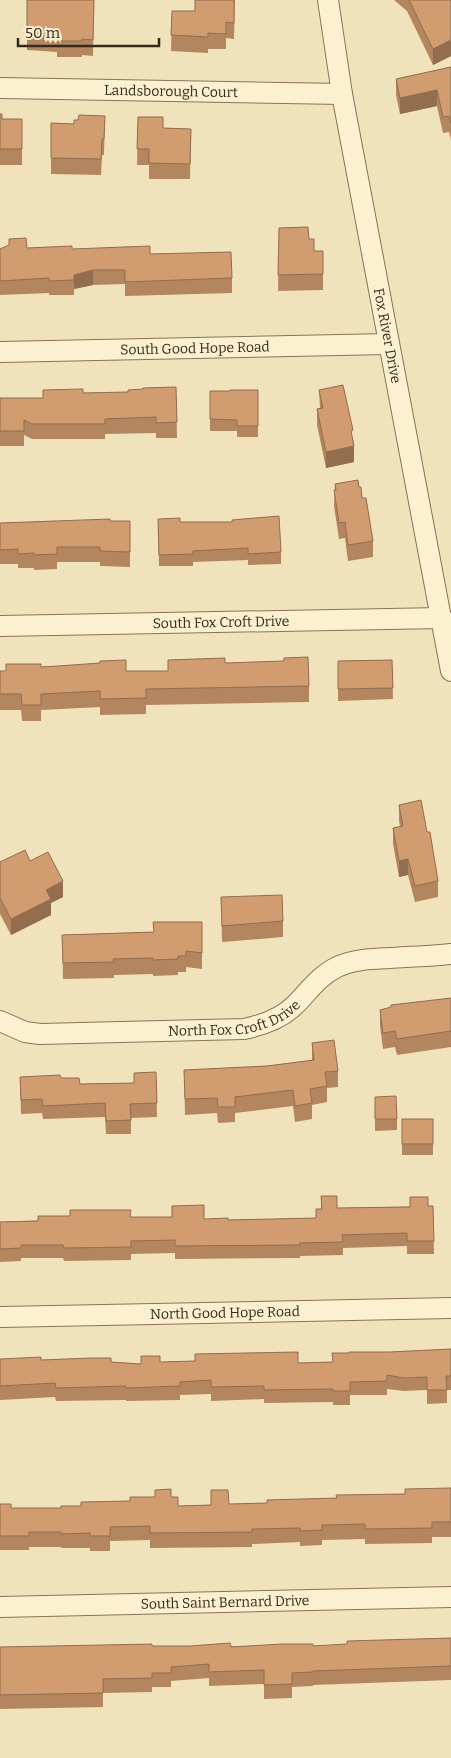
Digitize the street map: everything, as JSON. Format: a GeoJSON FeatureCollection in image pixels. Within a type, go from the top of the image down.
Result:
{"type":"FeatureCollection","features":[{"type":"Feature","properties":{"kind":"street","name":"Fox River Drive"},"geometry":{"type":"LineString","coordinates":[[328,0],[342,94],[451,671]]}},
{"type":"Feature","properties":{"kind":"street","name":"Landsborough Court"},"geometry":{"type":"LineString","coordinates":[[0,88],[342,94]]}},
{"type":"Feature","properties":{"kind":"street","name":"South Good Hope Road"},"geometry":{"type":"LineString","coordinates":[[0,352],[389,344]]}},
{"type":"Feature","properties":{"kind":"street","name":"South Fox Croft Drive"},"geometry":{"type":"LineString","coordinates":[[0,626],[442,618]]}},
{"type":"Feature","properties":{"kind":"street","name":"North Fox Croft Drive"},"geometry":{"type":"LineString","coordinates":[[0,1021],[25,1032],[40,1034],[244,1029],[262,1025],[278,1018],[295,1006],[312,986],[326,974],[339,966],[356,960],[451,954]]}},
{"type":"Feature","properties":{"kind":"street","name":"North Good Hope Road"},"geometry":{"type":"LineString","coordinates":[[0,1317],[451,1308]]}},
{"type":"Feature","properties":{"kind":"street","name":"South Saint Bernard Drive"},"geometry":{"type":"LineString","coordinates":[[0,1607],[451,1597]]}},
{"type":"Feature","properties":{"kind":"building"},"geometry":{"type":"Polygon","coordinates":[[[27,0],[94,0],[93,40],[57,41],[57,36],[27,34],[27,0]]]}},
{"type":"Feature","properties":{"kind":"building"},"geometry":{"type":"Polygon","coordinates":[[[195,0],[234,0],[234,23],[226,22],[226,34],[208,33],[208,37],[171,35],[172,11],[195,11],[195,0]]]}},
{"type":"Feature","properties":{"kind":"building"},"geometry":{"type":"Polygon","coordinates":[[[409,0],[451,0],[451,40],[433,49],[409,0]]]}},
{"type":"Feature","properties":{"kind":"building"},"geometry":{"type":"Polygon","coordinates":[[[451,67],[451,123],[449,116],[443,117],[437,90],[400,98],[396,79],[451,67]]]}},
{"type":"Feature","properties":{"kind":"building"},"geometry":{"type":"Polygon","coordinates":[[[0,114],[2,114],[2,119],[22,119],[22,149],[0,149],[0,114]]]}},
{"type":"Feature","properties":{"kind":"building"},"geometry":{"type":"Polygon","coordinates":[[[79,115],[105,116],[101,159],[51,158],[51,123],[74,124],[74,120],[78,120],[79,115]]]}},
{"type":"Feature","properties":{"kind":"building"},"geometry":{"type":"Polygon","coordinates":[[[138,117],[163,117],[163,128],[191,129],[190,164],[149,163],[149,149],[137,149],[138,117]]]}},
{"type":"Feature","properties":{"kind":"building"},"geometry":{"type":"Polygon","coordinates":[[[308,227],[309,239],[314,239],[314,251],[323,251],[323,274],[278,275],[279,228],[308,227]]]}},
{"type":"Feature","properties":{"kind":"building"},"geometry":{"type":"Polygon","coordinates":[[[26,238],[27,248],[72,246],[72,249],[150,246],[150,254],[231,252],[232,278],[125,282],[125,270],[93,270],[74,275],[74,280],[49,281],[49,278],[0,281],[0,249],[9,245],[9,239],[26,238]]]}},
{"type":"Feature","properties":{"kind":"building"},"geometry":{"type":"Polygon","coordinates":[[[343,385],[353,430],[351,431],[354,446],[326,452],[317,409],[323,408],[319,390],[343,385]]]}},
{"type":"Feature","properties":{"kind":"building"},"geometry":{"type":"Polygon","coordinates":[[[176,387],[177,422],[156,423],[156,417],[105,419],[105,424],[32,424],[24,420],[24,431],[0,431],[0,398],[43,398],[43,390],[83,389],[83,393],[128,392],[128,390],[143,388],[176,387]]]}},
{"type":"Feature","properties":{"kind":"building"},"geometry":{"type":"Polygon","coordinates":[[[258,390],[258,426],[237,426],[237,420],[210,419],[210,391],[258,390]]]}},
{"type":"Feature","properties":{"kind":"building"},"geometry":{"type":"Polygon","coordinates":[[[358,480],[362,498],[366,498],[373,541],[348,545],[345,522],[339,523],[334,490],[336,490],[335,484],[358,480]]]}},
{"type":"Feature","properties":{"kind":"building"},"geometry":{"type":"Polygon","coordinates":[[[279,516],[281,552],[248,554],[248,548],[193,551],[193,554],[159,555],[158,519],[180,518],[180,522],[232,522],[232,520],[279,516]]]}},
{"type":"Feature","properties":{"kind":"building"},"geometry":{"type":"Polygon","coordinates":[[[110,519],[110,521],[130,521],[130,552],[100,551],[100,547],[57,547],[57,554],[34,555],[34,553],[18,554],[18,549],[0,550],[0,523],[110,519]]]}},
{"type":"Feature","properties":{"kind":"building"},"geometry":{"type":"Polygon","coordinates":[[[308,657],[309,686],[146,689],[146,698],[100,699],[100,691],[41,694],[41,705],[22,705],[21,694],[0,694],[0,671],[6,671],[6,664],[41,664],[41,667],[126,660],[126,671],[168,671],[168,660],[225,658],[225,663],[284,661],[284,658],[308,657]]]}},
{"type":"Feature","properties":{"kind":"building"},"geometry":{"type":"Polygon","coordinates":[[[392,660],[393,688],[338,689],[338,661],[392,660]]]}},
{"type":"Feature","properties":{"kind":"building"},"geometry":{"type":"Polygon","coordinates":[[[421,800],[427,832],[430,832],[438,881],[415,886],[408,859],[399,861],[393,828],[403,826],[399,805],[421,800]]]}},
{"type":"Feature","properties":{"kind":"building"},"geometry":{"type":"Polygon","coordinates":[[[25,850],[30,861],[48,852],[63,881],[46,890],[51,899],[11,919],[0,898],[0,862],[25,850]]]}},
{"type":"Feature","properties":{"kind":"building"},"geometry":{"type":"Polygon","coordinates":[[[282,895],[283,921],[222,926],[221,897],[282,895]]]}},
{"type":"Feature","properties":{"kind":"building"},"geometry":{"type":"Polygon","coordinates":[[[153,922],[202,922],[202,953],[186,951],[186,956],[178,956],[178,959],[113,959],[114,962],[63,963],[62,935],[154,932],[153,922]]]}},
{"type":"Feature","properties":{"kind":"building"},"geometry":{"type":"Polygon","coordinates":[[[451,998],[451,1031],[397,1039],[395,1031],[383,1033],[380,1010],[391,1007],[391,1005],[451,998]]]}},
{"type":"Feature","properties":{"kind":"building"},"geometry":{"type":"Polygon","coordinates":[[[334,1040],[338,1071],[325,1072],[327,1086],[310,1089],[312,1103],[295,1106],[293,1090],[235,1097],[235,1107],[218,1107],[217,1098],[185,1099],[184,1070],[267,1066],[314,1060],[312,1043],[334,1040]]]}},
{"type":"Feature","properties":{"kind":"building"},"geometry":{"type":"Polygon","coordinates":[[[156,1072],[157,1103],[130,1104],[131,1120],[106,1121],[105,1103],[43,1106],[42,1099],[21,1100],[20,1077],[60,1075],[61,1078],[79,1078],[80,1084],[134,1083],[134,1073],[156,1072]]]}},
{"type":"Feature","properties":{"kind":"building"},"geometry":{"type":"Polygon","coordinates":[[[396,1096],[397,1119],[375,1119],[375,1097],[396,1096]]]}},
{"type":"Feature","properties":{"kind":"building"},"geometry":{"type":"Polygon","coordinates":[[[402,1119],[433,1119],[433,1144],[402,1144],[402,1119]]]}},
{"type":"Feature","properties":{"kind":"building"},"geometry":{"type":"Polygon","coordinates":[[[321,1196],[337,1196],[337,1208],[410,1207],[410,1197],[428,1197],[428,1206],[433,1206],[434,1241],[407,1241],[407,1233],[342,1235],[343,1242],[299,1243],[300,1245],[175,1246],[175,1240],[131,1241],[131,1247],[64,1248],[63,1245],[21,1245],[21,1248],[0,1249],[0,1222],[38,1221],[38,1216],[70,1216],[70,1210],[131,1210],[130,1217],[172,1217],[172,1206],[204,1205],[204,1219],[316,1218],[316,1209],[322,1209],[321,1196]]]}},
{"type":"Feature","properties":{"kind":"building"},"geometry":{"type":"Polygon","coordinates":[[[451,1349],[451,1376],[446,1376],[447,1390],[427,1390],[427,1377],[404,1378],[387,1375],[387,1381],[350,1382],[350,1391],[333,1391],[333,1389],[264,1390],[264,1386],[211,1387],[211,1380],[180,1382],[180,1386],[126,1388],[126,1386],[56,1388],[55,1383],[0,1386],[0,1359],[41,1357],[41,1360],[111,1358],[111,1362],[141,1364],[141,1356],[160,1356],[160,1362],[195,1361],[195,1354],[298,1352],[298,1363],[333,1362],[332,1353],[451,1349]]]}},
{"type":"Feature","properties":{"kind":"building"},"geometry":{"type":"Polygon","coordinates":[[[451,1488],[451,1522],[432,1522],[432,1528],[365,1529],[365,1524],[322,1525],[322,1530],[300,1531],[300,1528],[252,1529],[252,1532],[150,1533],[150,1526],[110,1527],[110,1536],[90,1536],[90,1533],[29,1532],[29,1536],[0,1536],[0,1504],[11,1504],[11,1508],[61,1508],[61,1506],[81,1506],[81,1502],[130,1501],[130,1497],[155,1497],[155,1490],[171,1489],[171,1497],[178,1497],[178,1506],[211,1505],[211,1490],[228,1490],[229,1504],[267,1503],[267,1500],[337,1498],[336,1495],[405,1494],[405,1489],[451,1488]]]}},
{"type":"Feature","properties":{"kind":"building"},"geometry":{"type":"Polygon","coordinates":[[[451,1638],[451,1666],[292,1673],[292,1684],[264,1685],[264,1670],[209,1672],[209,1664],[171,1667],[171,1673],[152,1673],[152,1678],[103,1679],[103,1693],[0,1695],[0,1647],[152,1644],[152,1646],[190,1646],[230,1643],[231,1647],[282,1644],[313,1644],[313,1646],[347,1644],[347,1641],[451,1638]]]}}]}
